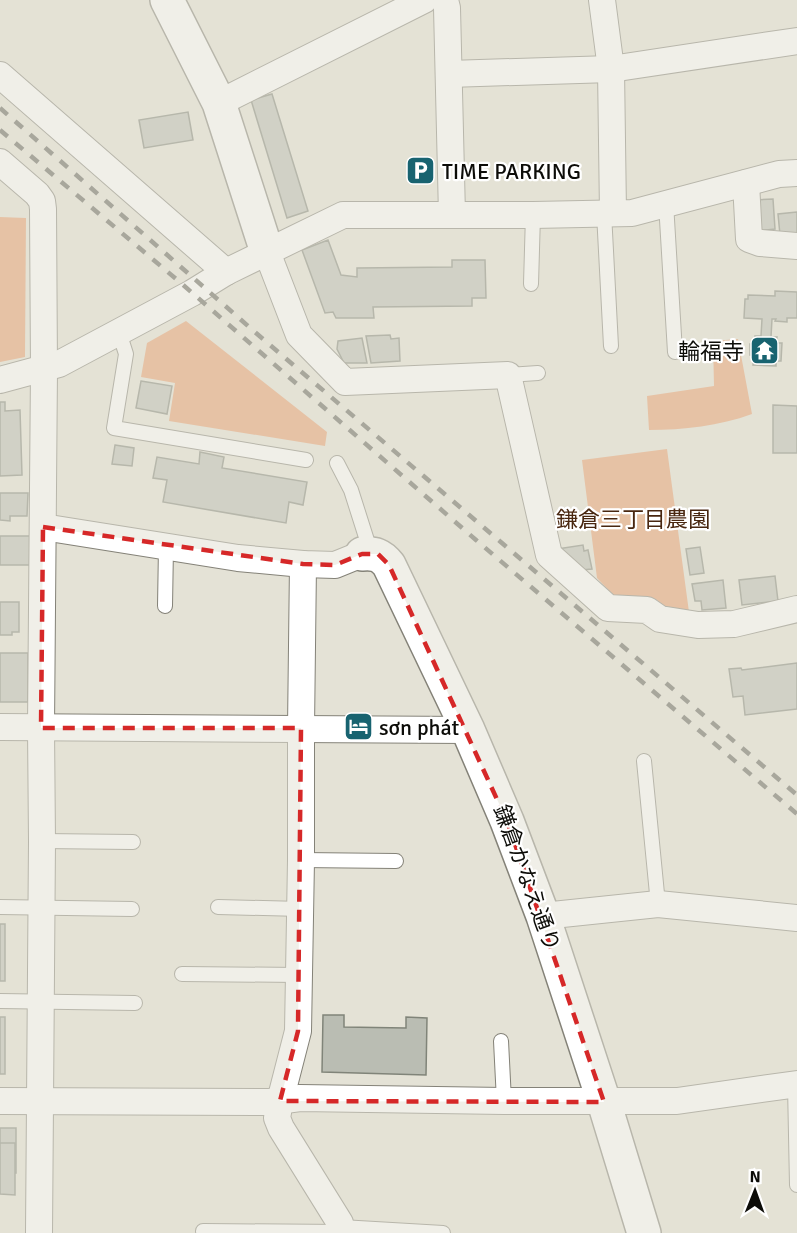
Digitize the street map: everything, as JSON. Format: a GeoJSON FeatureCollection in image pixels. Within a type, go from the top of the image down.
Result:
{"type":"FeatureCollection","features":[{"type":"Feature","properties":{"kind":"street"},"geometry":{"type":"LineString","coordinates":[[167,0],[219,103],[267,252],[299,335],[345,382],[508,375],[549,555],[608,608],[647,610],[660,620],[698,625],[734,624],[797,609]]}},
{"type":"Feature","properties":{"kind":"street"},"geometry":{"type":"LineString","coordinates":[[219,103],[424,0]]}},
{"type":"Feature","properties":{"kind":"street"},"geometry":{"type":"LineString","coordinates":[[446,0],[452,215]]}},
{"type":"Feature","properties":{"kind":"street"},"geometry":{"type":"LineString","coordinates":[[602,0],[611,69],[609,213]]}},
{"type":"Feature","properties":{"kind":"street"},"geometry":{"type":"LineString","coordinates":[[449,74],[611,69],[797,41]]}},
{"type":"Feature","properties":{"kind":"street"},"geometry":{"type":"LineString","coordinates":[[0,75],[226,272]]}},
{"type":"Feature","properties":{"kind":"street"},"geometry":{"type":"LineString","coordinates":[[1,165],[38,194],[43,209],[39,1233]]}},
{"type":"Feature","properties":{"kind":"street"},"geometry":{"type":"LineString","coordinates":[[0,380],[59,364],[192,293],[226,272],[343,214],[632,213],[779,174],[797,173]]}},
{"type":"Feature","properties":{"kind":"street"},"geometry":{"type":"LineString","coordinates":[[746,183],[749,239],[760,243],[797,246]]}},
{"type":"Feature","properties":{"kind":"street"},"geometry":{"type":"LineString","coordinates":[[43,527],[238,558],[303,564],[335,565],[367,553]]}},
{"type":"Feature","properties":{"kind":"street","name":"鎌倉かなえ通り"},"geometry":{"type":"LineString","coordinates":[[367,553],[378,554],[389,565],[468,730],[507,821],[543,916],[644,1233]]}},
{"type":"Feature","properties":{"kind":"street"},"geometry":{"type":"LineString","coordinates":[[303,564],[302,860],[298,1031],[277,1118],[342,1231]]}},
{"type":"Feature","properties":{"kind":"street"},"geometry":{"type":"LineString","coordinates":[[0,727],[468,730]]}},
{"type":"Feature","properties":{"kind":"street"},"geometry":{"type":"LineString","coordinates":[[543,916],[658,904],[797,918]]}},
{"type":"Feature","properties":{"kind":"street"},"geometry":{"type":"LineString","coordinates":[[0,1101],[280,1101],[300,1098],[677,1101],[796,1085]]}},
{"type":"Feature","properties":{"kind":"lane"},"geometry":{"type":"LineString","coordinates":[[666,203],[675,352]]}},
{"type":"Feature","properties":{"kind":"lane"},"geometry":{"type":"LineString","coordinates":[[609,213],[611,346]]}},
{"type":"Feature","properties":{"kind":"lane"},"geometry":{"type":"LineString","coordinates":[[531,284],[533,215]]}},
{"type":"Feature","properties":{"kind":"lane"},"geometry":{"type":"LineString","coordinates":[[119,332],[126,354],[114,428],[306,460]]}},
{"type":"Feature","properties":{"kind":"lane"},"geometry":{"type":"LineString","coordinates":[[508,375],[538,373]]}},
{"type":"Feature","properties":{"kind":"lane"},"geometry":{"type":"LineString","coordinates":[[337,463],[351,490],[367,553]]}},
{"type":"Feature","properties":{"kind":"lane"},"geometry":{"type":"LineString","coordinates":[[165,606],[166,547]]}},
{"type":"Feature","properties":{"kind":"lane"},"geometry":{"type":"LineString","coordinates":[[644,761],[658,904]]}},
{"type":"Feature","properties":{"kind":"lane"},"geometry":{"type":"LineString","coordinates":[[42,841],[133,842]]}},
{"type":"Feature","properties":{"kind":"lane"},"geometry":{"type":"LineString","coordinates":[[302,860],[396,861]]}},
{"type":"Feature","properties":{"kind":"lane"},"geometry":{"type":"LineString","coordinates":[[0,907],[132,909]]}},
{"type":"Feature","properties":{"kind":"lane"},"geometry":{"type":"LineString","coordinates":[[218,907],[301,909]]}},
{"type":"Feature","properties":{"kind":"lane"},"geometry":{"type":"LineString","coordinates":[[182,974],[299,975]]}},
{"type":"Feature","properties":{"kind":"lane"},"geometry":{"type":"LineString","coordinates":[[0,1001],[135,1003]]}},
{"type":"Feature","properties":{"kind":"lane"},"geometry":{"type":"LineString","coordinates":[[501,1041],[504,1101]]}},
{"type":"Feature","properties":{"kind":"lane"},"geometry":{"type":"LineString","coordinates":[[796,1085],[797,1185]]}},
{"type":"Feature","properties":{"kind":"lane"},"geometry":{"type":"LineString","coordinates":[[203,1231],[443,1233]]}},
{"type":"Feature","properties":{"kind":"highlighted area"},"geometry":{"type":"Polygon","coordinates":[[[43,527],[303,564],[335,565],[362,554],[378,554],[389,565],[507,821],[604,1102],[280,1101],[298,1031],[301,728],[41,728],[43,527]]]}},
{"type":"Feature","properties":{"kind":"green space"},"geometry":{"type":"Polygon","coordinates":[[[0,217],[26,218],[25,357],[0,362],[0,217]]]}},
{"type":"Feature","properties":{"kind":"green space"},"geometry":{"type":"Polygon","coordinates":[[[186,321],[327,432],[325,446],[169,421],[175,383],[141,377],[147,343],[186,321]]]}},
{"type":"Feature","properties":{"kind":"green space"},"geometry":{"type":"Polygon","coordinates":[[[738,339],[752,414],[727,422],[649,430],[647,396],[714,386],[713,341],[738,339]]]}},
{"type":"Feature","properties":{"kind":"green space","name":"鎌倉三丁目農園"},"geometry":{"type":"Polygon","coordinates":[[[667,449],[689,612],[666,609],[657,600],[615,597],[597,578],[582,460],[667,449]]]}},
{"type":"Feature","properties":{"kind":"building"},"geometry":{"type":"Polygon","coordinates":[[[272,94],[308,211],[287,218],[251,100],[272,94]]]}},
{"type":"Feature","properties":{"kind":"building"},"geometry":{"type":"Polygon","coordinates":[[[188,112],[193,140],[144,148],[139,120],[188,112]]]}},
{"type":"Feature","properties":{"kind":"building"},"geometry":{"type":"Polygon","coordinates":[[[773,199],[775,229],[757,231],[755,200],[773,199]]]}},
{"type":"Feature","properties":{"kind":"building"},"geometry":{"type":"Polygon","coordinates":[[[797,212],[797,234],[780,235],[778,214],[797,212]]]}},
{"type":"Feature","properties":{"kind":"building"},"geometry":{"type":"Polygon","coordinates":[[[328,240],[341,275],[357,277],[357,268],[452,267],[452,260],[485,260],[486,298],[472,298],[472,306],[373,307],[374,318],[336,318],[333,312],[325,313],[302,250],[328,240]]]}},
{"type":"Feature","properties":{"kind":"building"},"geometry":{"type":"Polygon","coordinates":[[[775,291],[797,292],[797,318],[787,318],[787,322],[772,319],[771,337],[777,337],[776,343],[782,343],[781,361],[776,361],[776,366],[753,365],[754,355],[750,355],[750,344],[754,344],[755,336],[761,336],[762,319],[744,318],[745,299],[748,299],[748,295],[775,296],[775,291]]]}},
{"type":"Feature","properties":{"kind":"building"},"geometry":{"type":"Polygon","coordinates":[[[390,335],[391,339],[399,338],[400,361],[371,363],[366,336],[390,335]]]}},
{"type":"Feature","properties":{"kind":"building"},"geometry":{"type":"Polygon","coordinates":[[[362,338],[367,363],[344,363],[337,349],[338,341],[362,338]]]}},
{"type":"Feature","properties":{"kind":"building"},"geometry":{"type":"Polygon","coordinates":[[[141,381],[172,386],[167,414],[136,408],[141,381]]]}},
{"type":"Feature","properties":{"kind":"building"},"geometry":{"type":"Polygon","coordinates":[[[0,402],[5,402],[5,411],[20,410],[22,475],[0,476],[0,402]]]}},
{"type":"Feature","properties":{"kind":"building"},"geometry":{"type":"Polygon","coordinates":[[[773,405],[797,406],[797,453],[773,453],[773,405]]]}},
{"type":"Feature","properties":{"kind":"building"},"geometry":{"type":"Polygon","coordinates":[[[115,445],[134,448],[132,466],[112,464],[115,445]]]}},
{"type":"Feature","properties":{"kind":"building"},"geometry":{"type":"Polygon","coordinates":[[[200,452],[224,457],[222,468],[307,482],[303,505],[289,502],[286,523],[163,502],[167,480],[153,478],[157,457],[199,464],[200,452]]]}},
{"type":"Feature","properties":{"kind":"building"},"geometry":{"type":"Polygon","coordinates":[[[0,493],[28,493],[27,516],[10,516],[10,521],[0,520],[0,493]]]}},
{"type":"Feature","properties":{"kind":"building"},"geometry":{"type":"Polygon","coordinates":[[[0,536],[30,536],[30,565],[0,565],[0,536]]]}},
{"type":"Feature","properties":{"kind":"building"},"geometry":{"type":"Polygon","coordinates":[[[583,545],[584,551],[588,550],[592,569],[581,570],[557,549],[583,545]]]}},
{"type":"Feature","properties":{"kind":"building"},"geometry":{"type":"Polygon","coordinates":[[[700,547],[704,573],[690,575],[686,549],[700,547]]]}},
{"type":"Feature","properties":{"kind":"building"},"geometry":{"type":"Polygon","coordinates":[[[775,576],[778,601],[742,605],[739,580],[775,576]]]}},
{"type":"Feature","properties":{"kind":"building"},"geometry":{"type":"Polygon","coordinates":[[[723,580],[726,608],[702,610],[701,601],[695,601],[692,584],[723,580]]]}},
{"type":"Feature","properties":{"kind":"building"},"geometry":{"type":"Polygon","coordinates":[[[0,602],[19,602],[19,632],[12,632],[12,635],[0,635],[0,602]]]}},
{"type":"Feature","properties":{"kind":"building"},"geometry":{"type":"Polygon","coordinates":[[[0,653],[28,653],[28,702],[0,702],[0,653]]]}},
{"type":"Feature","properties":{"kind":"building"},"geometry":{"type":"Polygon","coordinates":[[[797,663],[797,709],[745,715],[743,696],[733,697],[729,669],[741,668],[742,670],[797,663]]]}},
{"type":"Feature","properties":{"kind":"building"},"geometry":{"type":"Polygon","coordinates":[[[0,924],[5,924],[5,981],[0,981],[0,924]]]}},
{"type":"Feature","properties":{"kind":"building"},"geometry":{"type":"Polygon","coordinates":[[[323,1015],[344,1015],[344,1027],[406,1028],[406,1017],[427,1018],[426,1075],[322,1072],[323,1015]]]}},
{"type":"Feature","properties":{"kind":"building"},"geometry":{"type":"Polygon","coordinates":[[[0,1017],[5,1017],[5,1074],[0,1074],[0,1017]]]}},
{"type":"Feature","properties":{"kind":"building"},"geometry":{"type":"Polygon","coordinates":[[[0,1128],[16,1128],[16,1173],[0,1173],[0,1128]]]}},
{"type":"Feature","properties":{"kind":"building"},"geometry":{"type":"Polygon","coordinates":[[[0,1143],[15,1143],[15,1195],[0,1194],[0,1143]]]}},
{"type":"Feature","properties":{"kind":"railway"},"geometry":{"type":"LineString","coordinates":[[0,108],[256,333],[797,795]]}},
{"type":"Feature","properties":{"kind":"railway"},"geometry":{"type":"LineString","coordinates":[[0,130],[797,814]]}},
{"type":"Feature","properties":{"kind":"place","name":"TIME PARKING"},"geometry":{"type":"Point","coordinates":[421,171]}},
{"type":"Feature","properties":{"kind":"place","name":"輪福寺"},"geometry":{"type":"Point","coordinates":[765,351]}},
{"type":"Feature","properties":{"kind":"place","name":"sơn phát"},"geometry":{"type":"Point","coordinates":[358,727]}}]}
